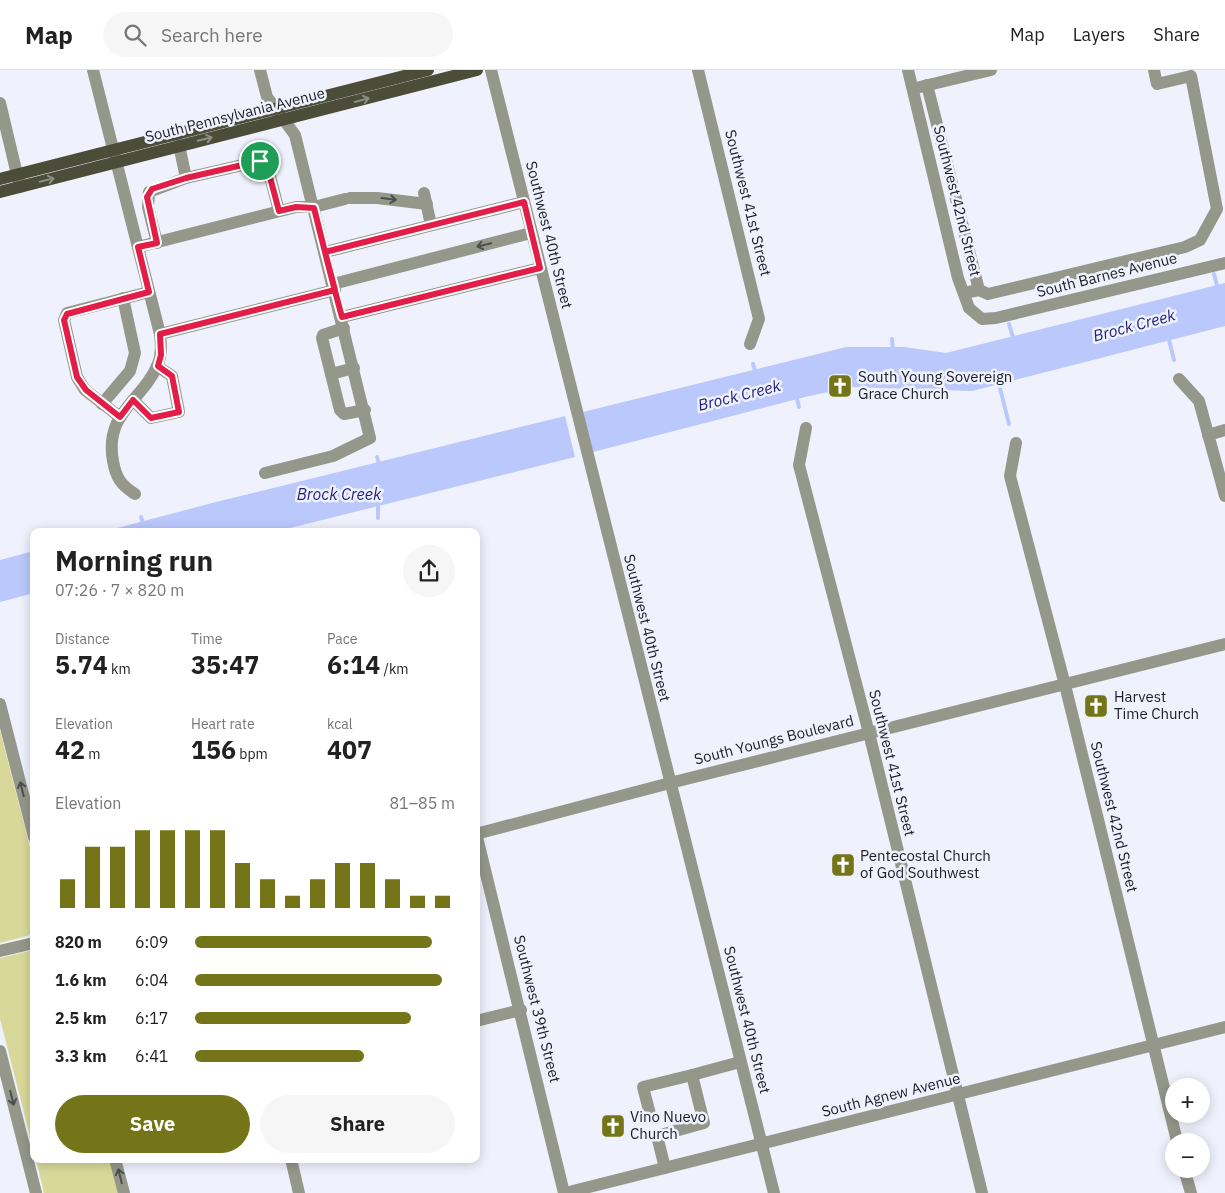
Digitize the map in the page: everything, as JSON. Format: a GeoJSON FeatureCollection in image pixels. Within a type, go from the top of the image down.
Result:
{"type":"FeatureCollection","features":[{"type":"Feature","properties":{"kind":"main road","name":"South Pennsylvania Avenue"},"geometry":{"type":"LineString","coordinates":[[0,192],[18,181],[115,157],[276,109],[429,74],[477,70]]}},
{"type":"Feature","properties":{"kind":"main road","name":"South Pennsylvania Avenue"},"geometry":{"type":"LineString","coordinates":[[115,157],[179,145],[284,120],[429,74]]}},
{"type":"Feature","properties":{"kind":"main road","name":"South Pennsylvania Avenue"},"geometry":{"type":"LineString","coordinates":[[0,179],[18,181]]}},
{"type":"Feature","properties":{"kind":"street"},"geometry":{"type":"LineString","coordinates":[[93,70],[160,334],[161,355],[158,366],[120,417],[112,434],[111,451],[115,472],[122,485],[135,494]]}},
{"type":"Feature","properties":{"kind":"street"},"geometry":{"type":"LineString","coordinates":[[260,70],[267,98],[295,135],[370,438],[333,456],[265,473]]}},
{"type":"Feature","properties":{"kind":"street","name":"Southwest 40th Street"},"geometry":{"type":"LineString","coordinates":[[491,70],[774,1193]]}},
{"type":"Feature","properties":{"kind":"street","name":"Southwest 41st Street"},"geometry":{"type":"LineString","coordinates":[[698,70],[759,319],[750,344]]}},
{"type":"Feature","properties":{"kind":"street","name":"Southwest 42nd Street"},"geometry":{"type":"LineString","coordinates":[[908,70],[969,308],[982,318],[996,318]]}},
{"type":"Feature","properties":{"kind":"street"},"geometry":{"type":"LineString","coordinates":[[913,88],[991,70]]}},
{"type":"Feature","properties":{"kind":"street"},"geometry":{"type":"LineString","coordinates":[[964,293],[979,290],[988,294],[1184,247],[1200,240],[1217,210],[1191,76],[1157,84],[1154,70]]}},
{"type":"Feature","properties":{"kind":"street"},"geometry":{"type":"LineString","coordinates":[[927,85],[979,290]]}},
{"type":"Feature","properties":{"kind":"street"},"geometry":{"type":"LineString","coordinates":[[0,103],[18,181]]}},
{"type":"Feature","properties":{"kind":"street"},"geometry":{"type":"LineString","coordinates":[[179,145],[186,178]]}},
{"type":"Feature","properties":{"kind":"street"},"geometry":{"type":"LineString","coordinates":[[157,243],[148,207],[148,192],[186,178],[260,161],[267,166],[279,211]]}},
{"type":"Feature","properties":{"kind":"street"},"geometry":{"type":"LineString","coordinates":[[138,247],[296,207],[314,208],[347,198],[425,198],[432,225]]}},
{"type":"Feature","properties":{"kind":"street"},"geometry":{"type":"LineString","coordinates":[[325,252],[524,202]]}},
{"type":"Feature","properties":{"kind":"street"},"geometry":{"type":"LineString","coordinates":[[160,334],[532,233]]}},
{"type":"Feature","properties":{"kind":"street","name":"South Barnes Avenue"},"geometry":{"type":"LineString","coordinates":[[996,318],[1225,263]]}},
{"type":"Feature","properties":{"kind":"street"},"geometry":{"type":"LineString","coordinates":[[364,410],[344,414],[340,410],[330,374],[322,338],[323,335],[343,323],[540,268]]}},
{"type":"Feature","properties":{"kind":"street"},"geometry":{"type":"LineString","coordinates":[[120,417],[86,390],[77,377],[64,320],[67,314],[149,292]]}},
{"type":"Feature","properties":{"kind":"street"},"geometry":{"type":"LineString","coordinates":[[102,404],[130,371],[135,353],[123,298]]}},
{"type":"Feature","properties":{"kind":"street"},"geometry":{"type":"LineString","coordinates":[[133,400],[151,418],[179,412],[172,376],[158,366]]}},
{"type":"Feature","properties":{"kind":"street"},"geometry":{"type":"LineString","coordinates":[[330,374],[354,368]]}},
{"type":"Feature","properties":{"kind":"street"},"geometry":{"type":"LineString","coordinates":[[1179,380],[1199,401],[1225,496]]}},
{"type":"Feature","properties":{"kind":"street","name":"Southwest 41st Street"},"geometry":{"type":"LineString","coordinates":[[806,428],[799,465],[869,733],[956,1095],[982,1193]]}},
{"type":"Feature","properties":{"kind":"street"},"geometry":{"type":"LineString","coordinates":[[1208,435],[1225,430]]}},
{"type":"Feature","properties":{"kind":"street","name":"Southwest 42nd Street"},"geometry":{"type":"LineString","coordinates":[[1016,443],[1010,476],[1065,685],[1152,1046],[1175,1133]]}},
{"type":"Feature","properties":{"kind":"street","name":"South Youngs Boulevard"},"geometry":{"type":"LineString","coordinates":[[480,833],[670,783],[1225,644]]}},
{"type":"Feature","properties":{"kind":"street"},"geometry":{"type":"LineString","coordinates":[[0,704],[30,821]]}},
{"type":"Feature","properties":{"kind":"street","name":"Southwest 39th Street"},"geometry":{"type":"LineString","coordinates":[[480,850],[521,1010],[564,1193]]}},
{"type":"Feature","properties":{"kind":"street"},"geometry":{"type":"LineString","coordinates":[[0,951],[30,944]]}},
{"type":"Feature","properties":{"kind":"street"},"geometry":{"type":"LineString","coordinates":[[480,1020],[521,1010]]}},
{"type":"Feature","properties":{"kind":"street","name":"South Agnew Avenue"},"geometry":{"type":"LineString","coordinates":[[564,1193],[1225,1028]]}},
{"type":"Feature","properties":{"kind":"street"},"geometry":{"type":"LineString","coordinates":[[0,1051],[36,1193]]}},
{"type":"Feature","properties":{"kind":"street"},"geometry":{"type":"LineString","coordinates":[[665,1168],[643,1087],[740,1062]]}},
{"type":"Feature","properties":{"kind":"street"},"geometry":{"type":"LineString","coordinates":[[654,1127],[704,1123],[692,1075]]}},
{"type":"Feature","properties":{"kind":"street"},"geometry":{"type":"LineString","coordinates":[[116,1163],[124,1193]]}},
{"type":"Feature","properties":{"kind":"street"},"geometry":{"type":"LineString","coordinates":[[292,1163],[299,1193]]}},
{"type":"Feature","properties":{"kind":"street"},"geometry":{"type":"LineString","coordinates":[[1187,1178],[1191,1193]]}},
{"type":"Feature","properties":{"kind":"green space"},"geometry":{"type":"Polygon","coordinates":[[[0,730],[30,847],[30,935],[0,943],[0,730]]]}},
{"type":"Feature","properties":{"kind":"green space"},"geometry":{"type":"Polygon","coordinates":[[[30,951],[30,1136],[0,1019],[0,958],[30,951]]]}},
{"type":"Feature","properties":{"kind":"green space"},"geometry":{"type":"Polygon","coordinates":[[[37,1163],[111,1163],[119,1193],[44,1193],[37,1163]]]}},
{"type":"Feature","properties":{"kind":"water","name":"Brock Creek"},"geometry":{"type":"Polygon","coordinates":[[[1225,283],[1225,326],[972,391],[851,387],[805,397],[593,452],[583,412],[846,347],[904,347],[946,353],[1225,283]]]}},
{"type":"Feature","properties":{"kind":"water","name":"Brock Creek"},"geometry":{"type":"Polygon","coordinates":[[[565,416],[575,457],[290,528],[117,528],[565,416]]]}},
{"type":"Feature","properties":{"kind":"water"},"geometry":{"type":"Polygon","coordinates":[[[30,552],[30,594],[0,602],[0,560],[30,552]]]}},
{"type":"Feature","properties":{"kind":"waterway"},"geometry":{"type":"LineString","coordinates":[[1214,274],[1218,289]]}},
{"type":"Feature","properties":{"kind":"waterway"},"geometry":{"type":"LineString","coordinates":[[1009,324],[1014,341]]}},
{"type":"Feature","properties":{"kind":"waterway"},"geometry":{"type":"LineString","coordinates":[[1168,336],[1174,360]]}},
{"type":"Feature","properties":{"kind":"waterway"},"geometry":{"type":"LineString","coordinates":[[892,339],[893,352]]}},
{"type":"Feature","properties":{"kind":"waterway"},"geometry":{"type":"LineString","coordinates":[[753,364],[756,374]]}},
{"type":"Feature","properties":{"kind":"waterway"},"geometry":{"type":"LineString","coordinates":[[998,380],[1009,424]]}},
{"type":"Feature","properties":{"kind":"waterway"},"geometry":{"type":"LineString","coordinates":[[796,395],[799,407]]}},
{"type":"Feature","properties":{"kind":"waterway"},"geometry":{"type":"LineString","coordinates":[[377,457],[380,467]]}},
{"type":"Feature","properties":{"kind":"waterway"},"geometry":{"type":"LineString","coordinates":[[378,503],[378,518]]}},
{"type":"Feature","properties":{"kind":"waterway"},"geometry":{"type":"LineString","coordinates":[[141,517],[145,528]]}},
{"type":"Feature","properties":{"kind":"place","name":"South Young Sovereign Grace Church"},"geometry":{"type":"Point","coordinates":[840,386]}},
{"type":"Feature","properties":{"kind":"place","name":"Harvest Time Church"},"geometry":{"type":"Point","coordinates":[1096,706]}},
{"type":"Feature","properties":{"kind":"place","name":"Pentecostal Church of God Southwest"},"geometry":{"type":"Point","coordinates":[843,865]}},
{"type":"Feature","properties":{"kind":"place","name":"Vino Nuevo Church"},"geometry":{"type":"Point","coordinates":[613,1126]}},
{"type":"Feature","properties":{"kind":"route"},"geometry":{"type":"LineString","coordinates":[[260,161],[186,178],[148,192],[148,207],[157,243],[138,247],[149,292],[67,314],[64,320],[77,377],[86,390],[120,417],[133,400],[151,418],[179,412],[172,376],[158,366],[161,355],[160,334],[206,323],[335,290],[325,252],[524,202],[540,268],[342,317],[333,284],[325,252],[314,208],[296,207],[279,211],[267,166],[260,161]]}}]}
